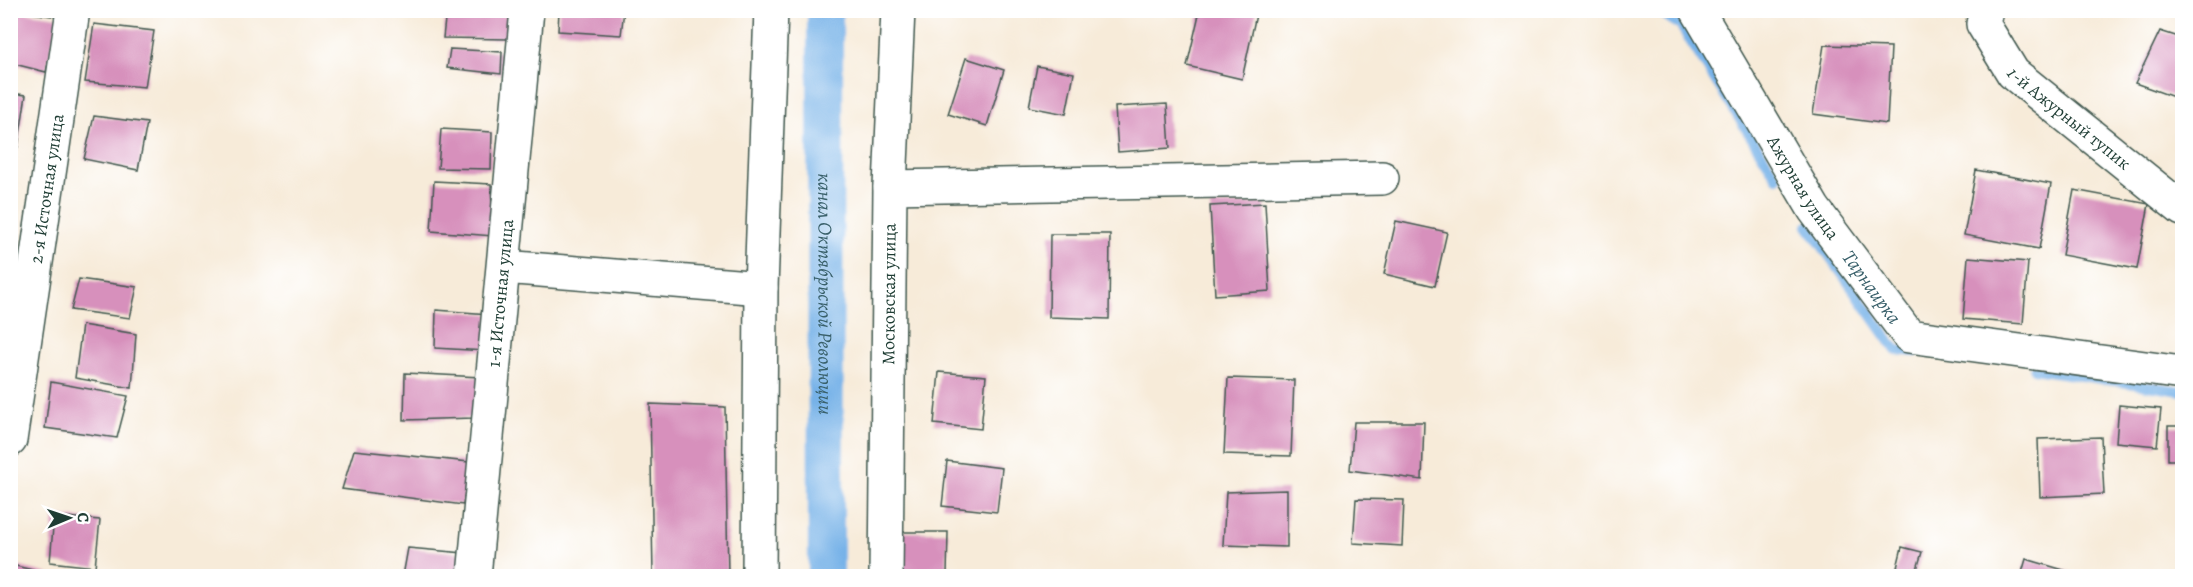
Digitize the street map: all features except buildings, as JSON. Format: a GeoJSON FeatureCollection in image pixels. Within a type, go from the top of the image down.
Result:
{"type":"FeatureCollection","features":[{"type":"Feature","properties":{"kind":"street","name":"2-я Источная улица"},"geometry":{"type":"LineString","coordinates":[[10,440],[73,10]]}},
{"type":"Feature","properties":{"kind":"street","name":"1-я Источная улица"},"geometry":{"type":"LineString","coordinates":[[474,576],[527,10]]}},
{"type":"Feature","properties":{"kind":"street"},"geometry":{"type":"LineString","coordinates":[[759,576],[761,288],[771,10]]}},
{"type":"Feature","properties":{"kind":"street","name":"Московская улица"},"geometry":{"type":"LineString","coordinates":[[886,576],[890,188],[898,10]]}},
{"type":"Feature","properties":{"kind":"street","name":"Ажурная улица"},"geometry":{"type":"LineString","coordinates":[[1696,10],[1814,209],[1909,336],[2182,373]]}},
{"type":"Feature","properties":{"kind":"street","name":"1-й Ажурный тупик"},"geometry":{"type":"LineString","coordinates":[[1986,10],[1983,24],[2013,73],[2182,209]]}},
{"type":"Feature","properties":{"kind":"street"},"geometry":{"type":"LineString","coordinates":[[890,188],[1382,178]]}},
{"type":"Feature","properties":{"kind":"street"},"geometry":{"type":"LineString","coordinates":[[504,267],[761,288]]}},
{"type":"Feature","properties":{"kind":"waterway","name":"канал Октябрьской Революции"},"geometry":{"type":"LineString","coordinates":[[825,10],[826,576]]}},
{"type":"Feature","properties":{"kind":"waterway","name":"Тарнаирка"},"geometry":{"type":"LineString","coordinates":[[1655,10],[1680,25],[1777,178]]}},
{"type":"Feature","properties":{"kind":"waterway","name":"Тарнаирка"},"geometry":{"type":"LineString","coordinates":[[1808,226],[1896,350],[1915,352]]}},
{"type":"Feature","properties":{"kind":"waterway","name":"Тарнаирка"},"geometry":{"type":"LineString","coordinates":[[2034,369],[2182,391]]}}]}
